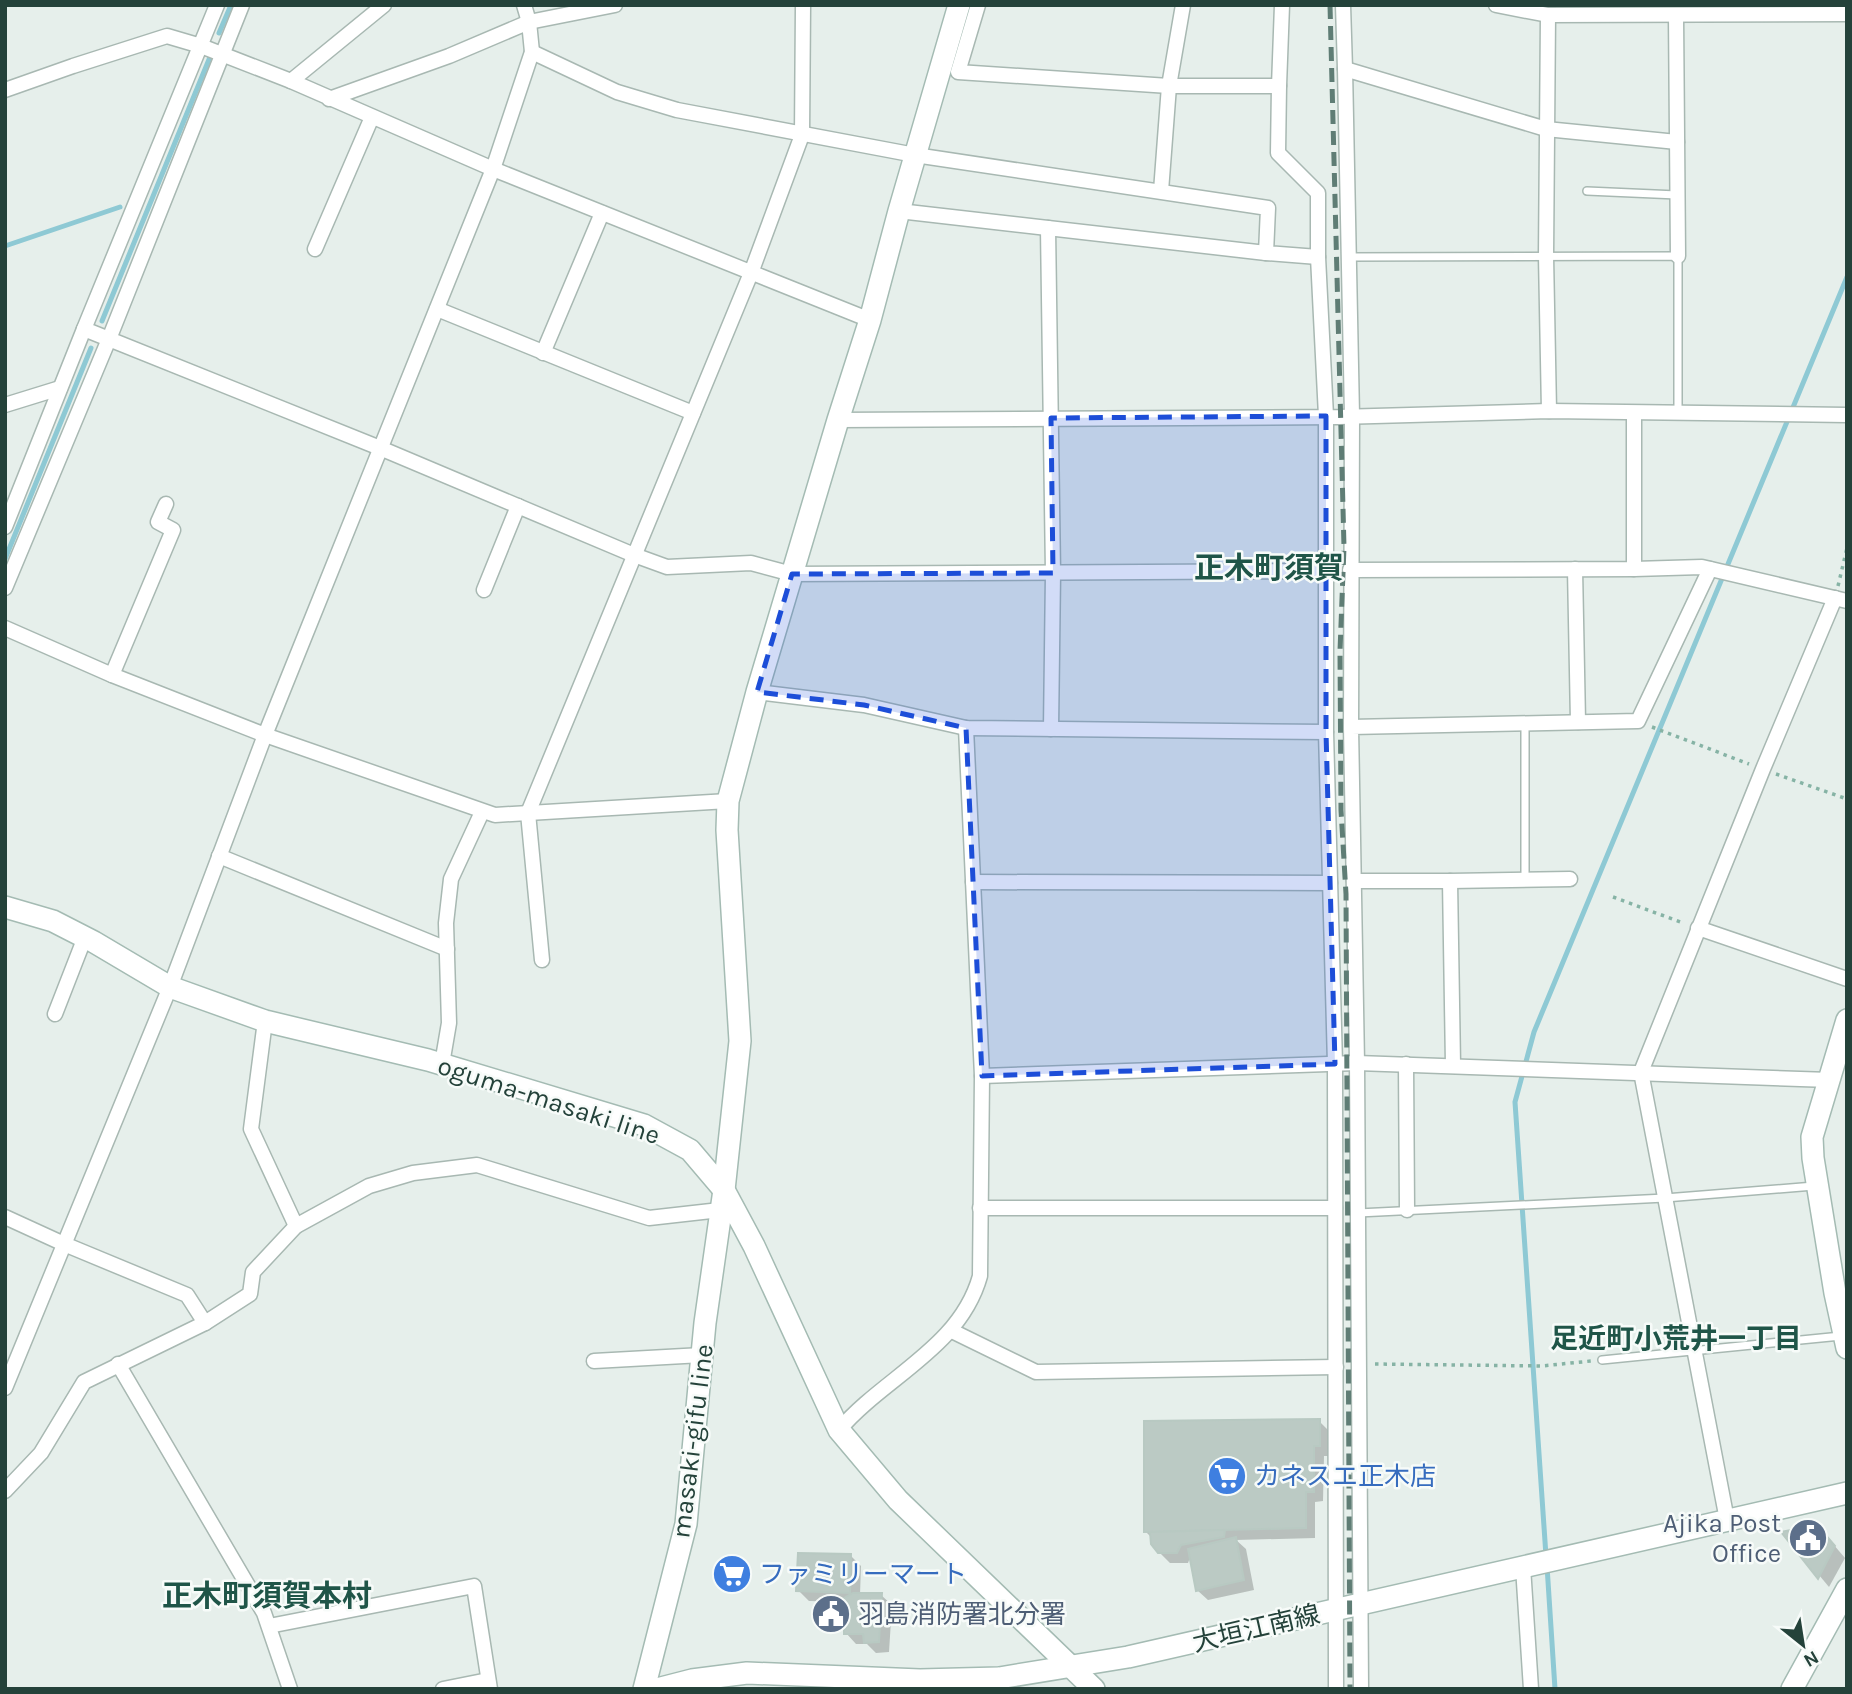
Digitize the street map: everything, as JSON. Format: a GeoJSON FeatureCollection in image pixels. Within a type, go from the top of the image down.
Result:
{"type":"FeatureCollection","features":[{"type":"Feature","properties":{"kind":"street"},"geometry":{"type":"LineString","coordinates":[[5,527],[218,5]]}},
{"type":"Feature","properties":{"kind":"street"},"geometry":{"type":"LineString","coordinates":[[5,588],[109,340],[242,5]]}},
{"type":"Feature","properties":{"kind":"street"},"geometry":{"type":"LineString","coordinates":[[291,81],[384,5]]}},
{"type":"Feature","properties":{"kind":"street"},"geometry":{"type":"LineString","coordinates":[[5,1388],[170,987],[265,735],[493,169],[533,52],[524,5]]}},
{"type":"Feature","properties":{"kind":"street"},"geometry":{"type":"LineString","coordinates":[[329,99],[449,57],[529,22],[615,5]]}},
{"type":"Feature","properties":{"kind":"street"},"geometry":{"type":"LineString","coordinates":[[542,960],[528,813],[694,414],[802,135],[803,5]]}},
{"type":"Feature","properties":{"kind":"street","name":"masaki-gifu line"},"geometry":{"type":"LineString","coordinates":[[644,1689],[686,1524],[702,1355],[740,1041],[727,830],[728,801],[757,692],[870,320],[959,5]]}},
{"type":"Feature","properties":{"kind":"street"},"geometry":{"type":"LineString","coordinates":[[978,5],[958,72],[1169,86],[1279,86]]}},
{"type":"Feature","properties":{"kind":"street"},"geometry":{"type":"LineString","coordinates":[[1161,191],[1169,86],[1182,5]]}},
{"type":"Feature","properties":{"kind":"street"},"geometry":{"type":"LineString","coordinates":[[1282,5],[1278,153],[1318,194],[1318,257],[1326,416],[1326,732],[1335,1064],[1336,1689]]}},
{"type":"Feature","properties":{"kind":"street"},"geometry":{"type":"LineString","coordinates":[[1343,5],[1352,416],[1351,727],[1357,1063],[1361,1689]]}},
{"type":"Feature","properties":{"kind":"street"},"geometry":{"type":"LineString","coordinates":[[1496,5],[1548,15],[1585,11],[1676,15],[1762,10],[1847,14]]}},
{"type":"Feature","properties":{"kind":"street"},"geometry":{"type":"LineString","coordinates":[[1548,15],[1546,256],[1549,411]]}},
{"type":"Feature","properties":{"kind":"street"},"geometry":{"type":"LineString","coordinates":[[1676,15],[1678,256]]}},
{"type":"Feature","properties":{"kind":"street"},"geometry":{"type":"LineString","coordinates":[[5,90],[167,36],[201,46],[291,81],[493,169],[870,320]]}},
{"type":"Feature","properties":{"kind":"street"},"geometry":{"type":"LineString","coordinates":[[533,52],[617,92],[677,110],[915,155],[1268,208],[1266,253]]}},
{"type":"Feature","properties":{"kind":"street"},"geometry":{"type":"LineString","coordinates":[[1345,69],[1546,129],[1677,142]]}},
{"type":"Feature","properties":{"kind":"street"},"geometry":{"type":"LineString","coordinates":[[315,249],[372,117]]}},
{"type":"Feature","properties":{"kind":"street"},"geometry":{"type":"LineString","coordinates":[[899,211],[1318,257]]}},
{"type":"Feature","properties":{"kind":"street"},"geometry":{"type":"LineString","coordinates":[[544,353],[602,213]]}},
{"type":"Feature","properties":{"kind":"street"},"geometry":{"type":"LineString","coordinates":[[1048,228],[1053,573],[1051,729]]}},
{"type":"Feature","properties":{"kind":"street"},"geometry":{"type":"LineString","coordinates":[[436,309],[694,414]]}},
{"type":"Feature","properties":{"kind":"street"},"geometry":{"type":"LineString","coordinates":[[84,329],[667,567],[751,563],[792,575],[1315,571]]}},
{"type":"Feature","properties":{"kind":"street"},"geometry":{"type":"LineString","coordinates":[[5,405],[60,388]]}},
{"type":"Feature","properties":{"kind":"street"},"geometry":{"type":"LineString","coordinates":[[838,420],[1352,416],[1549,411],[1847,415]]}},
{"type":"Feature","properties":{"kind":"street"},"geometry":{"type":"LineString","coordinates":[[1634,413],[1634,569]]}},
{"type":"Feature","properties":{"kind":"street"},"geometry":{"type":"LineString","coordinates":[[113,675],[173,530],[158,522],[166,503]]}},
{"type":"Feature","properties":{"kind":"street"},"geometry":{"type":"LineString","coordinates":[[484,590],[518,506]]}},
{"type":"Feature","properties":{"kind":"street"},"geometry":{"type":"LineString","coordinates":[[1575,569],[1578,722]]}},
{"type":"Feature","properties":{"kind":"street"},"geometry":{"type":"LineString","coordinates":[[1350,570],[1710,569],[1841,600],[1763,769],[1640,1072],[1727,1520]]}},
{"type":"Feature","properties":{"kind":"street"},"geometry":{"type":"LineString","coordinates":[[1351,727],[1638,721],[1710,569]]}},
{"type":"Feature","properties":{"kind":"street"},"geometry":{"type":"LineString","coordinates":[[5,628],[113,675],[265,735],[495,816],[728,801]]}},
{"type":"Feature","properties":{"kind":"street"},"geometry":{"type":"LineString","coordinates":[[757,692],[864,705],[966,728],[1326,732]]}},
{"type":"Feature","properties":{"kind":"street"},"geometry":{"type":"LineString","coordinates":[[839,1430],[952,1331],[975,1294],[980,1276],[982,1076],[966,728]]}},
{"type":"Feature","properties":{"kind":"street"},"geometry":{"type":"LineString","coordinates":[[442,1064],[450,1023],[446,923],[451,879],[482,812]]}},
{"type":"Feature","properties":{"kind":"street"},"geometry":{"type":"LineString","coordinates":[[219,856],[447,949]]}},
{"type":"Feature","properties":{"kind":"street"},"geometry":{"type":"LineString","coordinates":[[1354,881],[1570,879]]}},
{"type":"Feature","properties":{"kind":"street"},"geometry":{"type":"LineString","coordinates":[[1450,881],[1453,1065]]}},
{"type":"Feature","properties":{"kind":"street"},"geometry":{"type":"LineString","coordinates":[[973,882],[1330,883]]}},
{"type":"Feature","properties":{"kind":"street","name":"oguma-masaki line"},"geometry":{"type":"LineString","coordinates":[[5,907],[53,921],[170,987],[265,1021],[442,1064],[644,1125],[690,1150],[754,1246],[839,1430],[898,1500],[1094,1689]]}},
{"type":"Feature","properties":{"kind":"street"},"geometry":{"type":"LineString","coordinates":[[1698,928],[1847,979]]}},
{"type":"Feature","properties":{"kind":"street"},"geometry":{"type":"LineString","coordinates":[[55,1014],[85,937]]}},
{"type":"Feature","properties":{"kind":"street"},"geometry":{"type":"LineString","coordinates":[[1846,1342],[1841,1292],[1813,1158],[1812,1137],[1847,1020]]}},
{"type":"Feature","properties":{"kind":"street"},"geometry":{"type":"LineString","coordinates":[[265,1021],[251,1129],[296,1226]]}},
{"type":"Feature","properties":{"kind":"street"},"geometry":{"type":"LineString","coordinates":[[982,1076],[1357,1063],[1830,1080]]}},
{"type":"Feature","properties":{"kind":"street"},"geometry":{"type":"LineString","coordinates":[[1406,1064],[1408,1210]]}},
{"type":"Feature","properties":{"kind":"street"},"geometry":{"type":"LineString","coordinates":[[5,1490],[41,1453],[84,1382],[205,1323],[250,1294],[254,1272],[296,1226],[369,1186],[413,1173],[477,1164],[649,1218],[722,1200]]}},
{"type":"Feature","properties":{"kind":"street"},"geometry":{"type":"LineString","coordinates":[[980,1208],[1335,1208]]}},
{"type":"Feature","properties":{"kind":"street"},"geometry":{"type":"LineString","coordinates":[[5,1217],[187,1295],[205,1323]]}},
{"type":"Feature","properties":{"kind":"street"},"geometry":{"type":"LineString","coordinates":[[952,1331],[1036,1372],[1336,1367]]}},
{"type":"Feature","properties":{"kind":"street"},"geometry":{"type":"LineString","coordinates":[[594,1361],[702,1355]]}},
{"type":"Feature","properties":{"kind":"street"},"geometry":{"type":"LineString","coordinates":[[118,1364],[264,1613],[290,1689]]}},
{"type":"Feature","properties":{"kind":"street","name":"大垣江南線"},"geometry":{"type":"LineString","coordinates":[[657,1689],[692,1680],[747,1673],[804,1682],[920,1680],[999,1678],[1072,1667],[1128,1657],[1847,1493]]}},
{"type":"Feature","properties":{"kind":"street"},"geometry":{"type":"LineString","coordinates":[[1523,1567],[1531,1689]]}},
{"type":"Feature","properties":{"kind":"street"},"geometry":{"type":"LineString","coordinates":[[269,1626],[474,1586],[489,1685],[443,1689]]}},
{"type":"Feature","properties":{"kind":"street"},"geometry":{"type":"LineString","coordinates":[[1792,1689],[1847,1589]]}},
{"type":"Feature","properties":{"kind":"street"},"geometry":{"type":"LineString","coordinates":[[1072,1667],[1072,1689]]}},
{"type":"Feature","properties":{"kind":"lane"},"geometry":{"type":"LineString","coordinates":[[1587,191],[1677,195]]}},
{"type":"Feature","properties":{"kind":"lane"},"geometry":{"type":"LineString","coordinates":[[1349,257],[1678,256],[1678,414]]}},
{"type":"Feature","properties":{"kind":"lane"},"geometry":{"type":"LineString","coordinates":[[1525,723],[1525,880]]}},
{"type":"Feature","properties":{"kind":"lane"},"geometry":{"type":"LineString","coordinates":[[1358,1213],[1665,1198],[1819,1186]]}},
{"type":"Feature","properties":{"kind":"lane"},"geometry":{"type":"LineString","coordinates":[[1602,1360],[1694,1350],[1846,1342]]}},
{"type":"Feature","properties":{"kind":"path"},"geometry":{"type":"LineString","coordinates":[[1841,600],[1847,548]]}},
{"type":"Feature","properties":{"kind":"path"},"geometry":{"type":"LineString","coordinates":[[1638,721],[1847,799]]}},
{"type":"Feature","properties":{"kind":"path"},"geometry":{"type":"LineString","coordinates":[[1613,897],[1698,928]]}},
{"type":"Feature","properties":{"kind":"path"},"geometry":{"type":"LineString","coordinates":[[1359,1364],[1542,1366],[1602,1360]]}},
{"type":"Feature","properties":{"kind":"highlighted area"},"geometry":{"type":"Polygon","coordinates":[[[1326,416],[1326,732],[1335,1064],[982,1076],[966,728],[864,705],[757,692],[792,574],[1053,573],[1051,418],[1326,416]]]}},
{"type":"Feature","properties":{"kind":"building"},"geometry":{"type":"Polygon","coordinates":[[[1320,1419],[1320,1446],[1314,1446],[1314,1492],[1306,1492],[1306,1528],[1144,1532],[1144,1421],[1320,1419]]]}},
{"type":"Feature","properties":{"kind":"building"},"geometry":{"type":"Polygon","coordinates":[[[1817,1525],[1835,1546],[1818,1579],[1781,1532],[1817,1525]]]}},
{"type":"Feature","properties":{"kind":"building"},"geometry":{"type":"Polygon","coordinates":[[[1225,1530],[1224,1537],[1181,1545],[1177,1553],[1158,1553],[1151,1544],[1150,1532],[1225,1530]]]}},
{"type":"Feature","properties":{"kind":"building"},"geometry":{"type":"Polygon","coordinates":[[[1236,1537],[1244,1580],[1196,1591],[1188,1549],[1236,1537]]]}},
{"type":"Feature","properties":{"kind":"building"},"geometry":{"type":"Polygon","coordinates":[[[798,1553],[851,1554],[850,1593],[796,1591],[798,1553]]]}},
{"type":"Feature","properties":{"kind":"building"},"geometry":{"type":"Polygon","coordinates":[[[853,1593],[882,1593],[879,1642],[864,1643],[863,1634],[844,1634],[844,1598],[853,1593]]]}},
{"type":"Feature","properties":{"kind":"waterway"},"geometry":{"type":"LineString","coordinates":[[219,33],[231,5]]}},
{"type":"Feature","properties":{"kind":"waterway"},"geometry":{"type":"LineString","coordinates":[[102,321],[210,57]]}},
{"type":"Feature","properties":{"kind":"waterway"},"geometry":{"type":"LineString","coordinates":[[5,246],[120,207]]}},
{"type":"Feature","properties":{"kind":"waterway"},"geometry":{"type":"LineString","coordinates":[[1546,1556],[1515,1102],[1534,1032],[1847,277]]}},
{"type":"Feature","properties":{"kind":"waterway"},"geometry":{"type":"LineString","coordinates":[[5,559],[91,348]]}},
{"type":"Feature","properties":{"kind":"waterway"},"geometry":{"type":"LineString","coordinates":[[1547,1566],[1555,1689]]}},
{"type":"Feature","properties":{"kind":"railway"},"geometry":{"type":"LineString","coordinates":[[1330,5],[1344,547],[1340,651],[1341,810],[1346,894],[1350,1689]]}},
{"type":"Feature","properties":{"kind":"place","name":"カネスエ正木店"},"geometry":{"type":"Point","coordinates":[1227,1476]}},
{"type":"Feature","properties":{"kind":"place","name":"Ajika Post Office"},"geometry":{"type":"Point","coordinates":[1808,1538]}},
{"type":"Feature","properties":{"kind":"place","name":"ファミリーマート"},"geometry":{"type":"Point","coordinates":[732,1574]}},
{"type":"Feature","properties":{"kind":"place","name":"羽島消防署北分署"},"geometry":{"type":"Point","coordinates":[831,1614]}},
{"type":"Feature","properties":{"kind":"district","name":"正木町須賀"},"geometry":{"type":"Point","coordinates":[1269,568]}},
{"type":"Feature","properties":{"kind":"district","name":"足近町小荒井一丁目"},"geometry":{"type":"Point","coordinates":[1676,1338]}},
{"type":"Feature","properties":{"kind":"district","name":"正木町須賀本村"},"geometry":{"type":"Point","coordinates":[267,1596]}}]}
